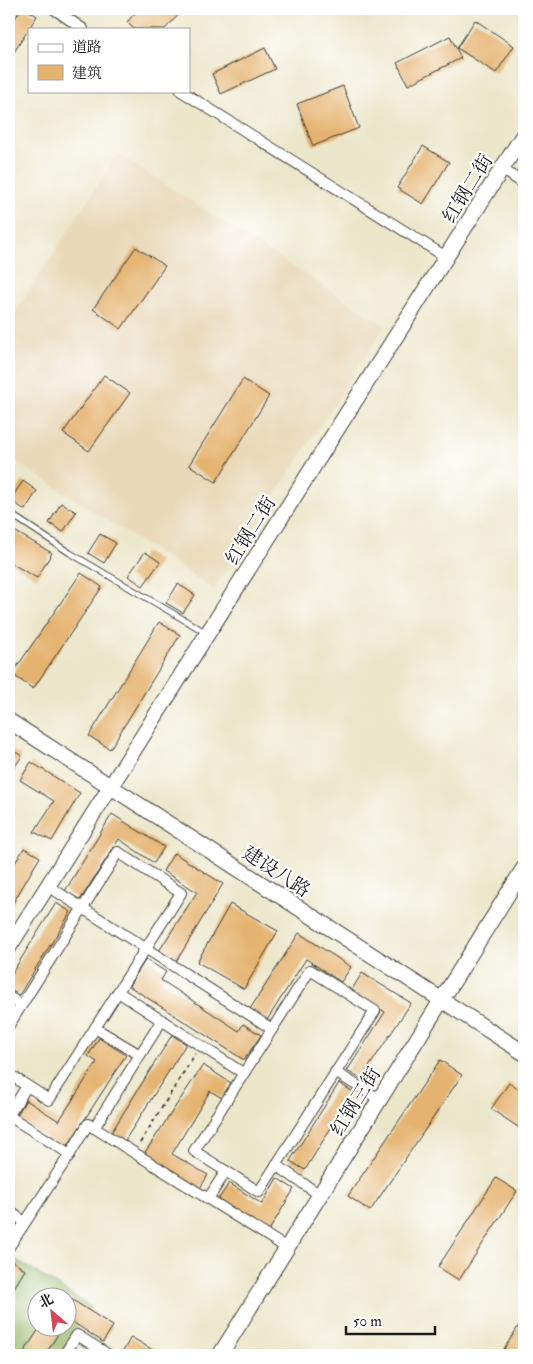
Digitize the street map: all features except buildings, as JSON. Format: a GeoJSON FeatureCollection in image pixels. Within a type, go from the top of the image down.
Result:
{"type":"FeatureCollection","features":[{"type":"Feature","properties":{"kind":"street"},"geometry":{"type":"LineString","coordinates":[[54,9],[82,28]]}},
{"type":"Feature","properties":{"kind":"street"},"geometry":{"type":"LineString","coordinates":[[183,92],[446,258]]}},
{"type":"Feature","properties":{"kind":"street","name":"红钢二街"},"geometry":{"type":"LineString","coordinates":[[9,947],[524,134]]}},
{"type":"Feature","properties":{"kind":"street"},"geometry":{"type":"LineString","coordinates":[[502,169],[524,184]]}},
{"type":"Feature","properties":{"kind":"street","name":"建设八路"},"geometry":{"type":"LineString","coordinates":[[9,722],[524,1053]]}},
{"type":"Feature","properties":{"kind":"street"},"geometry":{"type":"LineString","coordinates":[[9,1025],[118,852],[182,893],[49,1100],[9,1074]]}},
{"type":"Feature","properties":{"kind":"street","name":"红钢三街"},"geometry":{"type":"LineString","coordinates":[[220,1355],[524,868]]}},
{"type":"Feature","properties":{"kind":"street"},"geometry":{"type":"LineString","coordinates":[[48,886],[272,1029]]}},
{"type":"Feature","properties":{"kind":"street"},"geometry":{"type":"LineString","coordinates":[[310,970],[375,1011],[259,1192],[194,1151],[272,1029],[310,970]]}},
{"type":"Feature","properties":{"kind":"street"},"geometry":{"type":"LineString","coordinates":[[118,992],[244,1073]]}},
{"type":"Feature","properties":{"kind":"street"},"geometry":{"type":"LineString","coordinates":[[9,997],[21,1005]]}},
{"type":"Feature","properties":{"kind":"street"},"geometry":{"type":"LineString","coordinates":[[94,1128],[162,1020]]}},
{"type":"Feature","properties":{"kind":"street"},"geometry":{"type":"LineString","coordinates":[[95,1028],[140,1055]]}},
{"type":"Feature","properties":{"kind":"street"},"geometry":{"type":"LineString","coordinates":[[336,1072],[379,1099]]}},
{"type":"Feature","properties":{"kind":"street"},"geometry":{"type":"LineString","coordinates":[[27,1086],[9,1116],[70,1154]]}},
{"type":"Feature","properties":{"kind":"street"},"geometry":{"type":"LineString","coordinates":[[9,1247],[88,1124],[287,1248]]}},
{"type":"Feature","properties":{"kind":"street"},"geometry":{"type":"LineString","coordinates":[[276,1165],[320,1195]]}},
{"type":"Feature","properties":{"kind":"street"},"geometry":{"type":"LineString","coordinates":[[208,1199],[226,1171]]}},
{"type":"Feature","properties":{"kind":"street"},"geometry":{"type":"LineString","coordinates":[[9,1212],[25,1222]]}},
{"type":"Feature","properties":{"kind":"street"},"geometry":{"type":"LineString","coordinates":[[64,1355],[77,1335],[109,1355]]}},
{"type":"Feature","properties":{"kind":"lane"},"geometry":{"type":"LineString","coordinates":[[9,513],[70,553],[208,634]]}},
{"type":"Feature","properties":{"kind":"path"},"geometry":{"type":"LineString","coordinates":[[134,1153],[201,1045]]}},
{"type":"Feature","properties":{"kind":"shaded area"},"geometry":{"type":"Polygon","coordinates":[[[118,154],[385,326],[214,589],[9,457],[9,322],[118,154]]]}},
{"type":"Feature","properties":{"kind":"green space"},"geometry":{"type":"Polygon","coordinates":[[[9,1255],[58,1286],[28,1286],[28,1336],[72,1336],[60,1355],[9,1355],[9,1255]]]}},
{"type":"Feature","properties":{"kind":"green space"},"geometry":{"type":"Polygon","coordinates":[[[78,1299],[91,1307],[78,1327],[78,1299]]]}}]}
